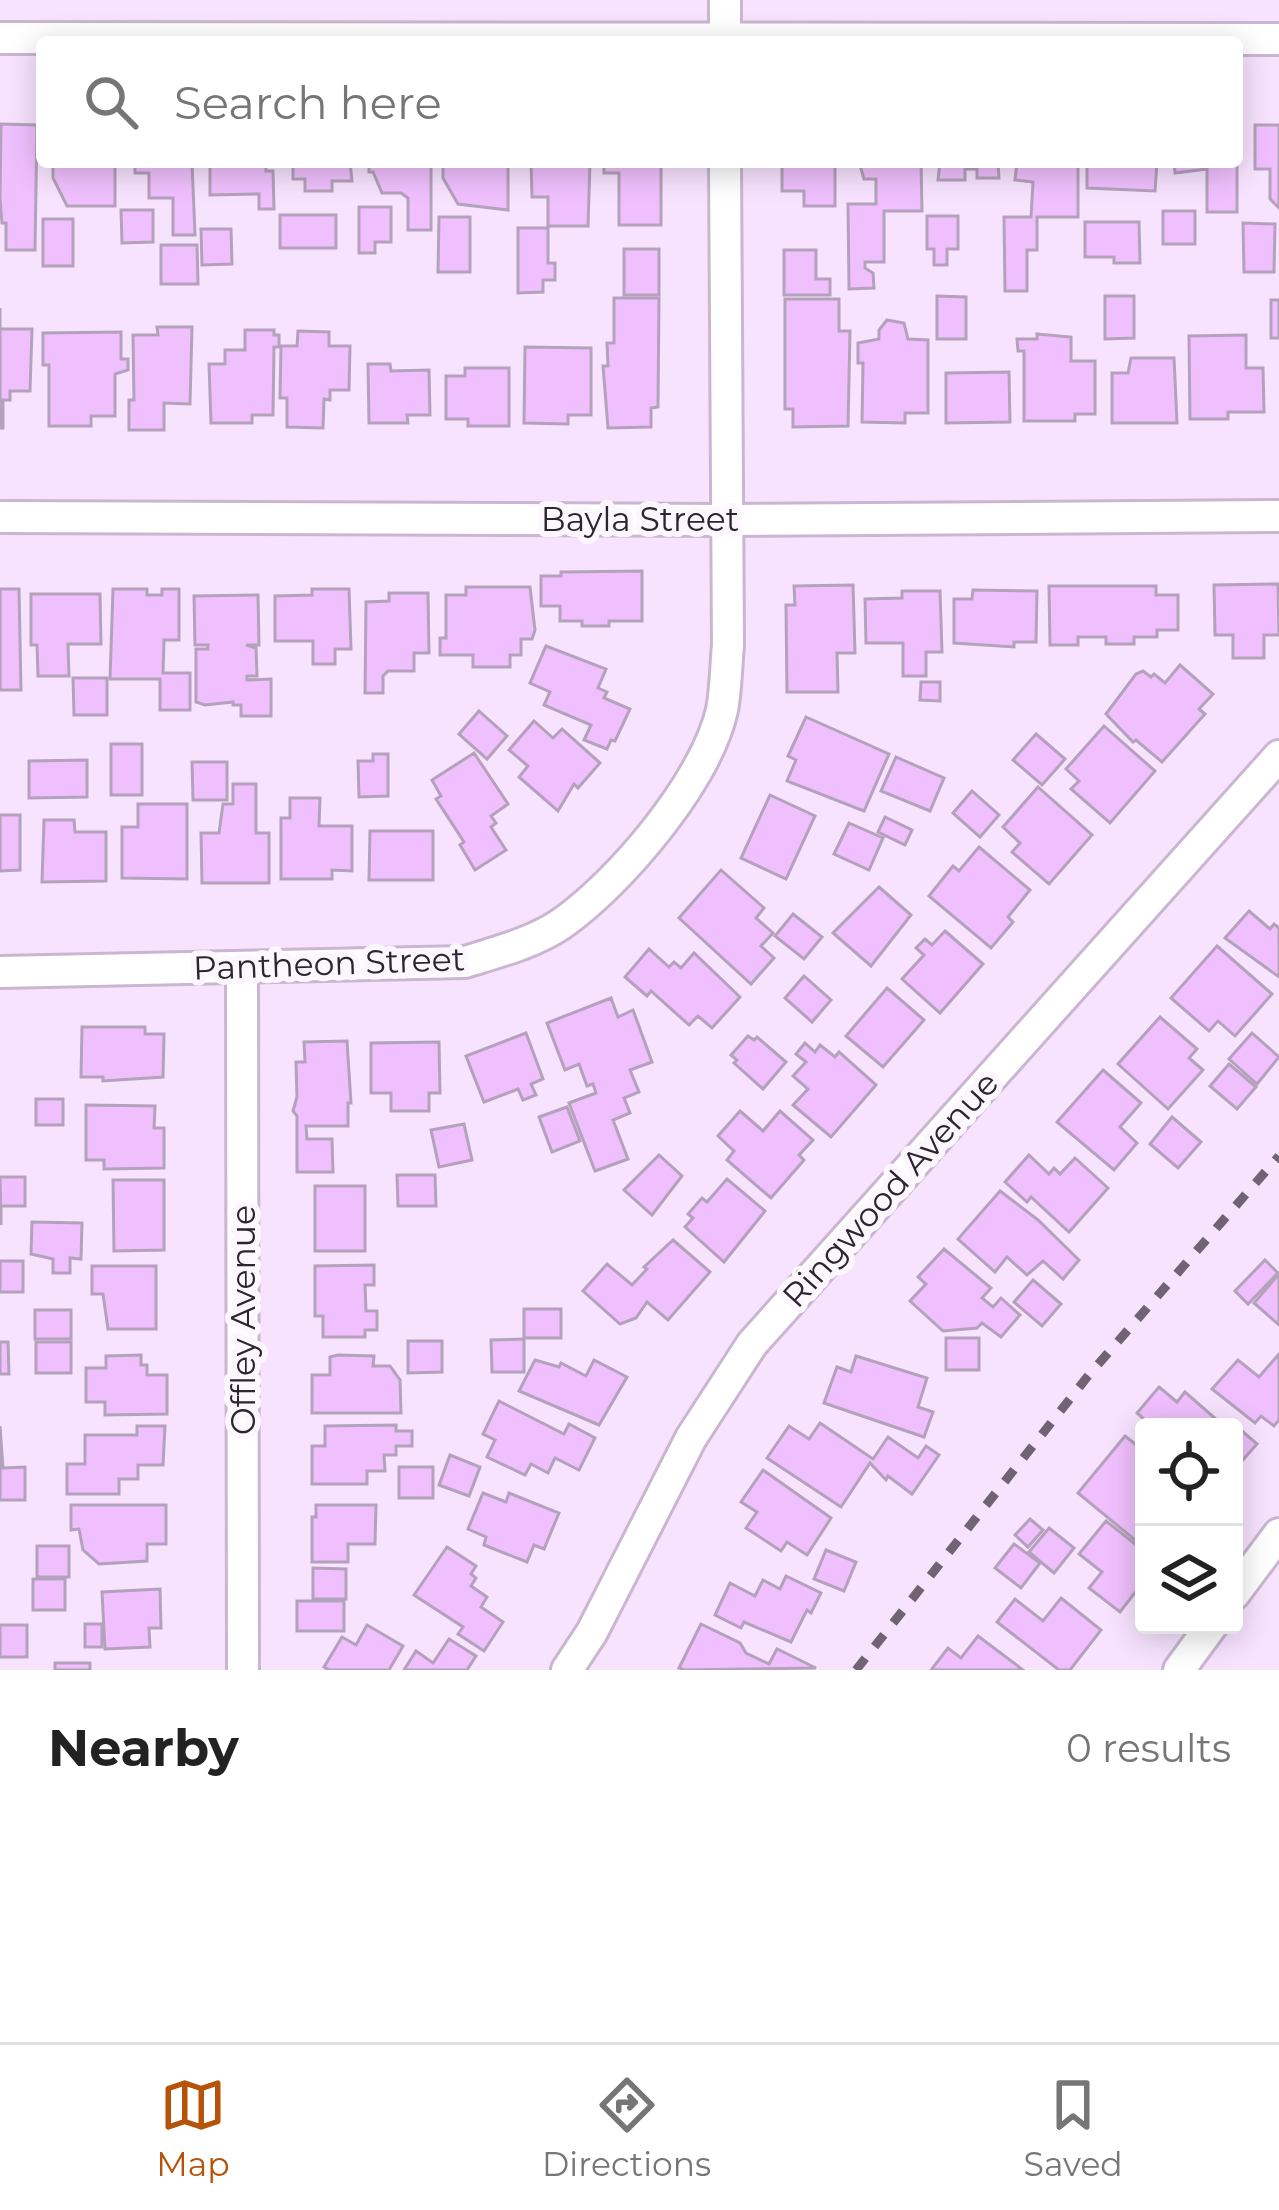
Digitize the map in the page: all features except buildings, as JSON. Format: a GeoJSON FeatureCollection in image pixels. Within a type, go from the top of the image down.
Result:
{"type":"FeatureCollection","features":[{"type":"Feature","properties":{"kind":"street"},"geometry":{"type":"LineString","coordinates":[[725,0],[725,36]]}},
{"type":"Feature","properties":{"kind":"street"},"geometry":{"type":"LineString","coordinates":[[0,38],[36,38]]}},
{"type":"Feature","properties":{"kind":"street"},"geometry":{"type":"LineString","coordinates":[[1243,39],[1279,39]]}},
{"type":"Feature","properties":{"kind":"street","name":"Pantheon Street"},"geometry":{"type":"LineString","coordinates":[[0,972],[465,962],[514,947],[560,925],[674,808],[722,712],[728,645],[725,168]]}},
{"type":"Feature","properties":{"kind":"street","name":"Bayla Street"},"geometry":{"type":"LineString","coordinates":[[0,518],[1279,516]]}},
{"type":"Feature","properties":{"kind":"street","name":"Ringwood Avenue"},"geometry":{"type":"LineString","coordinates":[[567,1670],[592,1632],[691,1438],[752,1344],[1279,756]]}},
{"type":"Feature","properties":{"kind":"street","name":"Offley Avenue"},"geometry":{"type":"LineString","coordinates":[[242,969],[243,1670]]}},
{"type":"Feature","properties":{"kind":"street"},"geometry":{"type":"LineString","coordinates":[[1243,1582],[1279,1534]]}},
{"type":"Feature","properties":{"kind":"street"},"geometry":{"type":"LineString","coordinates":[[1178,1670],[1204,1634]]}},
{"type":"Feature","properties":{"kind":"railway"},"geometry":{"type":"LineString","coordinates":[[856,1670],[1088,1376],[1279,1156]]}}]}
